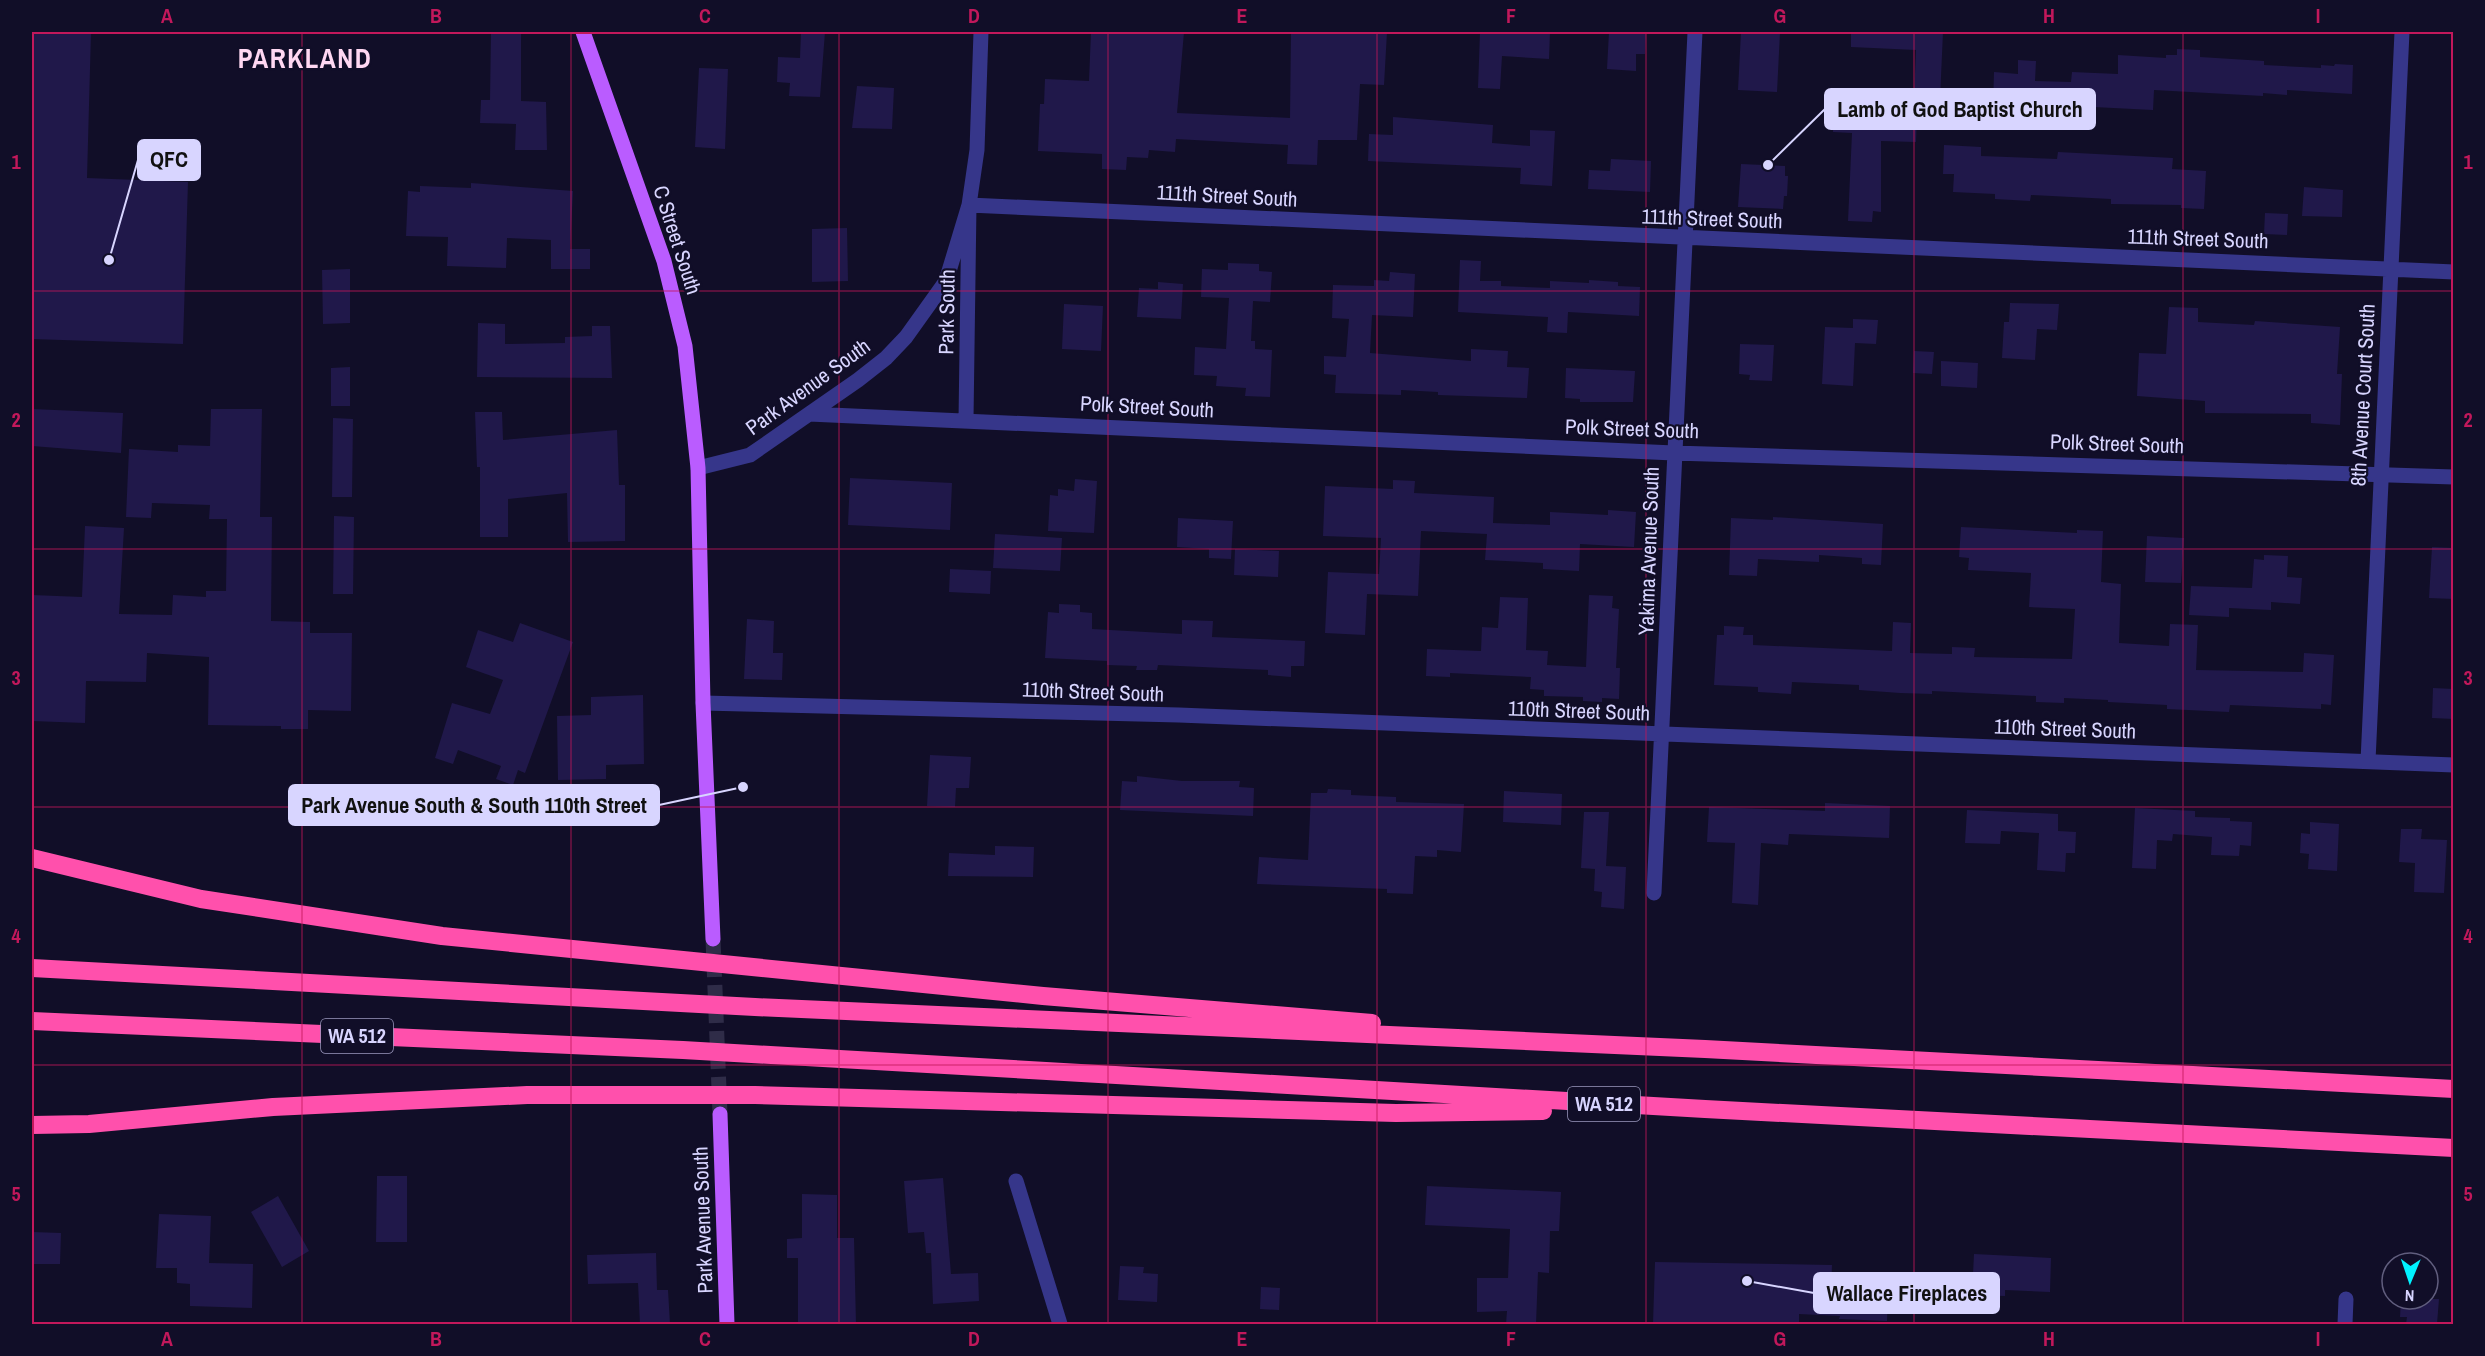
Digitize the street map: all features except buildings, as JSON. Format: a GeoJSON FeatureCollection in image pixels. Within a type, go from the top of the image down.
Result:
{"type":"FeatureCollection","features":[{"type":"Feature","properties":{"kind":"highway"},"geometry":{"type":"LineString","coordinates":[[32,858],[201,899],[442,936],[1043,996],[1705,1049]]}},
{"type":"Feature","properties":{"kind":"highway"},"geometry":{"type":"LineString","coordinates":[[32,968],[767,1008],[1705,1049],[2454,1089]]}},
{"type":"Feature","properties":{"kind":"highway","name":"WA 512"},"geometry":{"type":"LineString","coordinates":[[32,1021],[683,1050],[1705,1109],[2454,1148]]}},
{"type":"Feature","properties":{"kind":"highway"},"geometry":{"type":"LineString","coordinates":[[32,1125],[89,1124],[273,1107],[527,1095],[755,1095],[1396,1113],[1705,1109]]}},
{"type":"Feature","properties":{"kind":"main road","name":"C Street South"},"geometry":{"type":"LineString","coordinates":[[584,32],[664,261],[678,310],[692,399],[698,468]]}},
{"type":"Feature","properties":{"kind":"main road"},"geometry":{"type":"LineString","coordinates":[[698,468],[703,703],[713,939]]}},
{"type":"Feature","properties":{"kind":"main road","name":"Park Avenue South"},"geometry":{"type":"LineString","coordinates":[[720,1114],[727,1324]]}},
{"type":"Feature","properties":{"kind":"street","name":"Park Avenue South"},"geometry":{"type":"LineString","coordinates":[[698,468],[750,455],[886,358],[925,314],[946,281],[969,205],[977,150],[981,32]]}},
{"type":"Feature","properties":{"kind":"street","name":"Yakima Avenue South"},"geometry":{"type":"LineString","coordinates":[[1654,894],[1695,32]]}},
{"type":"Feature","properties":{"kind":"street","name":"8th Avenue Court South"},"geometry":{"type":"LineString","coordinates":[[2368,761],[2402,32]]}},
{"type":"Feature","properties":{"kind":"street","name":"111th Street South"},"geometry":{"type":"LineString","coordinates":[[969,205],[2454,272]]}},
{"type":"Feature","properties":{"kind":"street","name":"Park South"},"geometry":{"type":"LineString","coordinates":[[966,420],[969,205]]}},
{"type":"Feature","properties":{"kind":"street","name":"Polk Street South"},"geometry":{"type":"LineString","coordinates":[[809,414],[1674,453],[2454,477]]}},
{"type":"Feature","properties":{"kind":"street","name":"110th Street South"},"geometry":{"type":"LineString","coordinates":[[703,703],[1167,715],[2454,765]]}},
{"type":"Feature","properties":{"kind":"street"},"geometry":{"type":"LineString","coordinates":[[1016,1181],[1060,1324]]}},
{"type":"Feature","properties":{"kind":"street"},"geometry":{"type":"LineString","coordinates":[[2345,1324],[2346,1299]]}},
{"type":"Feature","properties":{"kind":"tunnel"},"geometry":{"type":"LineString","coordinates":[[713,939],[720,1114]]}},
{"type":"Feature","properties":{"kind":"place","name":"Lamb of God Baptist Church"},"geometry":{"type":"Point","coordinates":[1768,165]}},
{"type":"Feature","properties":{"kind":"place","name":"QFC"},"geometry":{"type":"Point","coordinates":[109,260]}},
{"type":"Feature","properties":{"kind":"place","name":"Park Avenue South & South 110th Street"},"geometry":{"type":"Point","coordinates":[743,787]}},
{"type":"Feature","properties":{"kind":"place","name":"Wallace Fireplaces"},"geometry":{"type":"Point","coordinates":[1747,1281]}},
{"type":"Feature","properties":{"kind":"district","name":"PARKLAND"},"geometry":{"type":"Point","coordinates":[305,59]}}]}
